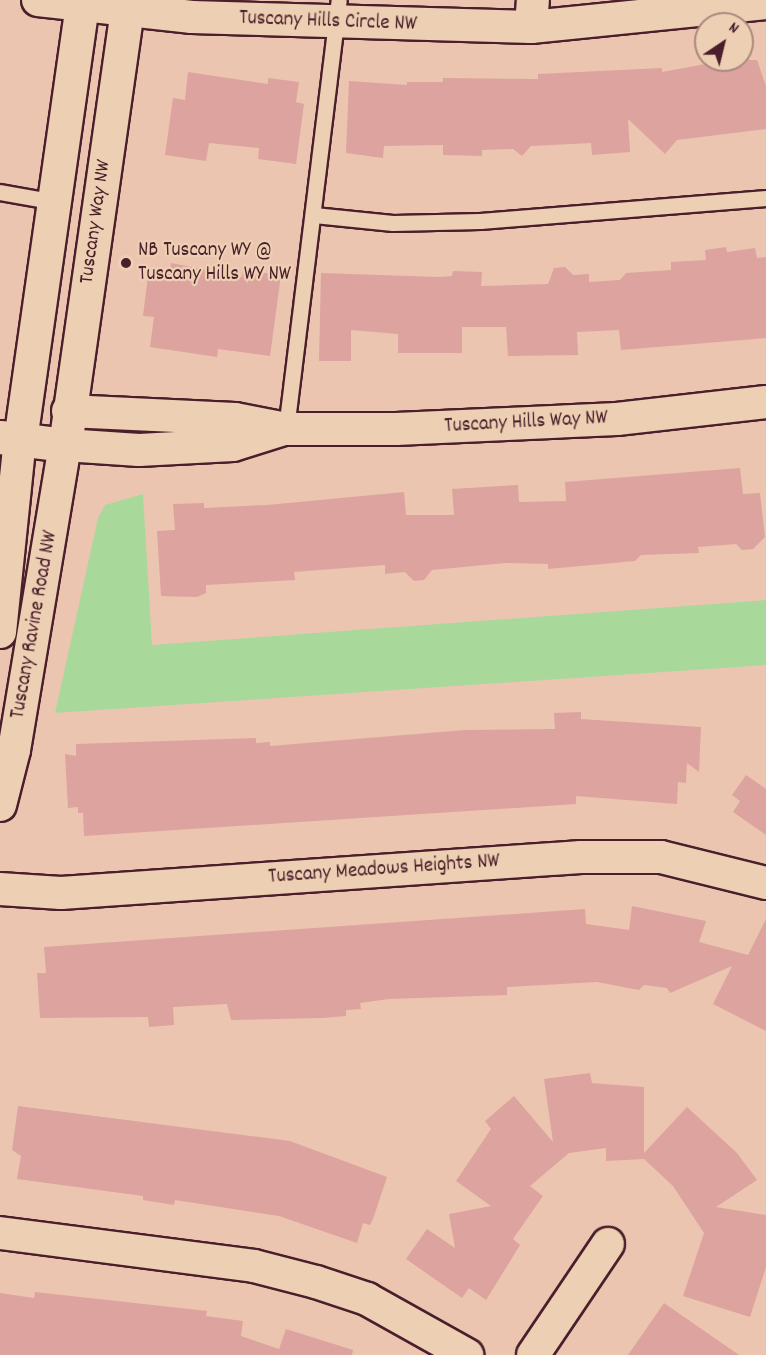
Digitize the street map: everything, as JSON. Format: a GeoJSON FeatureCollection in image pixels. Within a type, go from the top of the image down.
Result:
{"type":"FeatureCollection","features":[{"type":"Feature","properties":{"kind":"street","name":"Tuscany Hills Circle NW"},"geometry":{"type":"LineString","coordinates":[[38,0],[127,6],[338,12],[532,14],[766,3]]}},
{"type":"Feature","properties":{"kind":"street","name":"Tuscany Way NW"},"geometry":{"type":"LineString","coordinates":[[10,438],[13,404],[56,202],[82,4]]}},
{"type":"Feature","properties":{"kind":"street","name":"Tuscany Way NW"},"geometry":{"type":"LineString","coordinates":[[65,445],[127,6]]}},
{"type":"Feature","properties":{"kind":"street","name":"Tuscany Hills Way NW"},"geometry":{"type":"LineString","coordinates":[[68,411],[235,419],[286,429],[507,426],[766,402]]}},
{"type":"Feature","properties":{"kind":"street"},"geometry":{"type":"LineString","coordinates":[[13,404],[68,411]]}},
{"type":"Feature","properties":{"kind":"street","name":"Tuscany Hills Way NW"},"geometry":{"type":"LineString","coordinates":[[65,445],[139,450],[233,445],[286,429]]}},
{"type":"Feature","properties":{"kind":"street"},"geometry":{"type":"LineString","coordinates":[[10,438],[65,445]]}},
{"type":"Feature","properties":{"kind":"street","name":"Tuscany Ravine Road NW"},"geometry":{"type":"LineString","coordinates":[[0,632],[10,438]]}},
{"type":"Feature","properties":{"kind":"street","name":"Tuscany Ravine Road NW"},"geometry":{"type":"LineString","coordinates":[[0,805],[14,750],[65,445]]}},
{"type":"Feature","properties":{"kind":"street","name":"Tuscany Meadows Heights NW"},"geometry":{"type":"LineString","coordinates":[[0,889],[61,893],[581,857],[661,857],[766,883]]}},
{"type":"Feature","properties":{"kind":"street"},"geometry":{"type":"LineString","coordinates":[[0,1233],[254,1266],[306,1279],[367,1299],[468,1355]]}},
{"type":"Feature","properties":{"kind":"street"},"geometry":{"type":"LineString","coordinates":[[533,1355],[608,1244]]}},
{"type":"Feature","properties":{"kind":"lane"},"geometry":{"type":"LineString","coordinates":[[286,429],[287,393],[314,215],[338,12]]}},
{"type":"Feature","properties":{"kind":"lane"},"geometry":{"type":"LineString","coordinates":[[0,192],[56,202]]}},
{"type":"Feature","properties":{"kind":"lane"},"geometry":{"type":"LineString","coordinates":[[314,215],[393,223],[480,221],[766,198]]}},
{"type":"Feature","properties":{"kind":"green space"},"geometry":{"type":"Polygon","coordinates":[[[143,494],[152,645],[766,600],[766,665],[55,713],[98,518],[105,505],[143,494]]]}},
{"type":"Feature","properties":{"kind":"building"},"geometry":{"type":"Polygon","coordinates":[[[754,60],[757,60],[766,86],[766,129],[677,140],[665,154],[628,119],[630,152],[592,155],[591,143],[531,146],[522,156],[513,149],[482,150],[482,156],[443,155],[443,145],[384,146],[383,158],[346,153],[349,81],[407,85],[407,82],[443,82],[443,78],[538,79],[538,74],[662,68],[662,72],[694,66],[694,72],[754,72],[754,60]]]}},
{"type":"Feature","properties":{"kind":"building"},"geometry":{"type":"Polygon","coordinates":[[[188,72],[268,84],[268,78],[299,82],[296,102],[304,104],[296,164],[258,159],[259,148],[209,143],[206,161],[165,155],[173,98],[185,100],[188,72]]]}},
{"type":"Feature","properties":{"kind":"building"},"geometry":{"type":"Polygon","coordinates":[[[726,247],[727,252],[755,248],[757,258],[766,257],[766,338],[621,350],[619,330],[577,332],[578,355],[508,356],[506,327],[462,327],[462,353],[398,353],[398,334],[351,330],[351,361],[319,361],[321,273],[438,277],[452,276],[453,271],[482,272],[481,286],[548,284],[554,268],[565,267],[573,275],[589,274],[589,282],[620,280],[626,273],[671,270],[671,262],[706,260],[705,250],[726,247]]]}},
{"type":"Feature","properties":{"kind":"building"},"geometry":{"type":"Polygon","coordinates":[[[171,263],[242,277],[243,270],[281,275],[270,356],[218,349],[217,357],[150,347],[154,317],[143,316],[149,268],[170,271],[171,263]]]}},
{"type":"Feature","properties":{"kind":"building"},"geometry":{"type":"Polygon","coordinates":[[[740,468],[743,494],[760,493],[765,537],[753,549],[742,550],[736,544],[698,547],[699,553],[641,555],[635,561],[548,569],[548,564],[505,563],[432,570],[424,580],[414,581],[405,572],[385,574],[385,565],[294,572],[295,580],[206,585],[206,593],[197,597],[161,596],[157,531],[175,530],[173,504],[204,503],[204,508],[267,505],[404,492],[406,515],[454,515],[452,489],[518,485],[519,502],[566,501],[565,482],[740,468]]]}},
{"type":"Feature","properties":{"kind":"building"},"geometry":{"type":"Polygon","coordinates":[[[581,712],[581,719],[701,727],[699,772],[687,763],[686,783],[678,782],[677,804],[576,796],[576,804],[84,836],[83,813],[78,813],[78,807],[68,808],[65,754],[76,756],[76,744],[256,738],[256,743],[270,742],[270,746],[465,730],[555,729],[554,713],[581,712]]]}},
{"type":"Feature","properties":{"kind":"building"},"geometry":{"type":"Polygon","coordinates":[[[746,775],[766,789],[766,835],[733,812],[740,801],[732,795],[746,775]]]}},
{"type":"Feature","properties":{"kind":"building"},"geometry":{"type":"Polygon","coordinates":[[[632,906],[706,921],[699,942],[748,955],[766,919],[766,1031],[713,1004],[732,966],[670,993],[667,988],[644,985],[639,990],[597,982],[507,987],[507,995],[389,999],[360,1003],[361,1009],[346,1010],[346,1016],[322,1018],[231,1020],[227,1004],[173,1007],[174,1025],[149,1027],[148,1017],[40,1018],[37,973],[46,973],[44,947],[585,909],[586,924],[629,930],[632,906]]]}},
{"type":"Feature","properties":{"kind":"building"},"geometry":{"type":"Polygon","coordinates":[[[590,1073],[592,1083],[644,1087],[644,1153],[687,1107],[737,1153],[757,1180],[716,1207],[766,1215],[766,1267],[750,1317],[683,1296],[704,1233],[673,1186],[644,1159],[606,1161],[606,1148],[569,1153],[530,1186],[543,1196],[513,1239],[520,1245],[486,1300],[469,1288],[462,1298],[406,1259],[427,1229],[455,1248],[449,1214],[491,1206],[456,1181],[491,1129],[485,1121],[514,1096],[553,1142],[544,1079],[590,1073]]]}},
{"type":"Feature","properties":{"kind":"building"},"geometry":{"type":"Polygon","coordinates":[[[18,1106],[290,1141],[387,1177],[373,1219],[370,1225],[363,1223],[357,1243],[279,1216],[175,1200],[174,1205],[143,1200],[143,1196],[17,1179],[21,1156],[12,1150],[18,1106]]]}},
{"type":"Feature","properties":{"kind":"building"},"geometry":{"type":"Polygon","coordinates":[[[35,1292],[207,1311],[206,1316],[243,1321],[241,1336],[279,1349],[286,1329],[353,1350],[352,1355],[0,1355],[0,1293],[34,1298],[35,1292]]]}},
{"type":"Feature","properties":{"kind":"building"},"geometry":{"type":"Polygon","coordinates":[[[664,1303],[739,1355],[628,1355],[664,1303]]]}},
{"type":"Feature","properties":{"kind":"place","name":"NB Tuscany WY @ Tuscany Hills WY NW"},"geometry":{"type":"Point","coordinates":[126,263]}}]}
